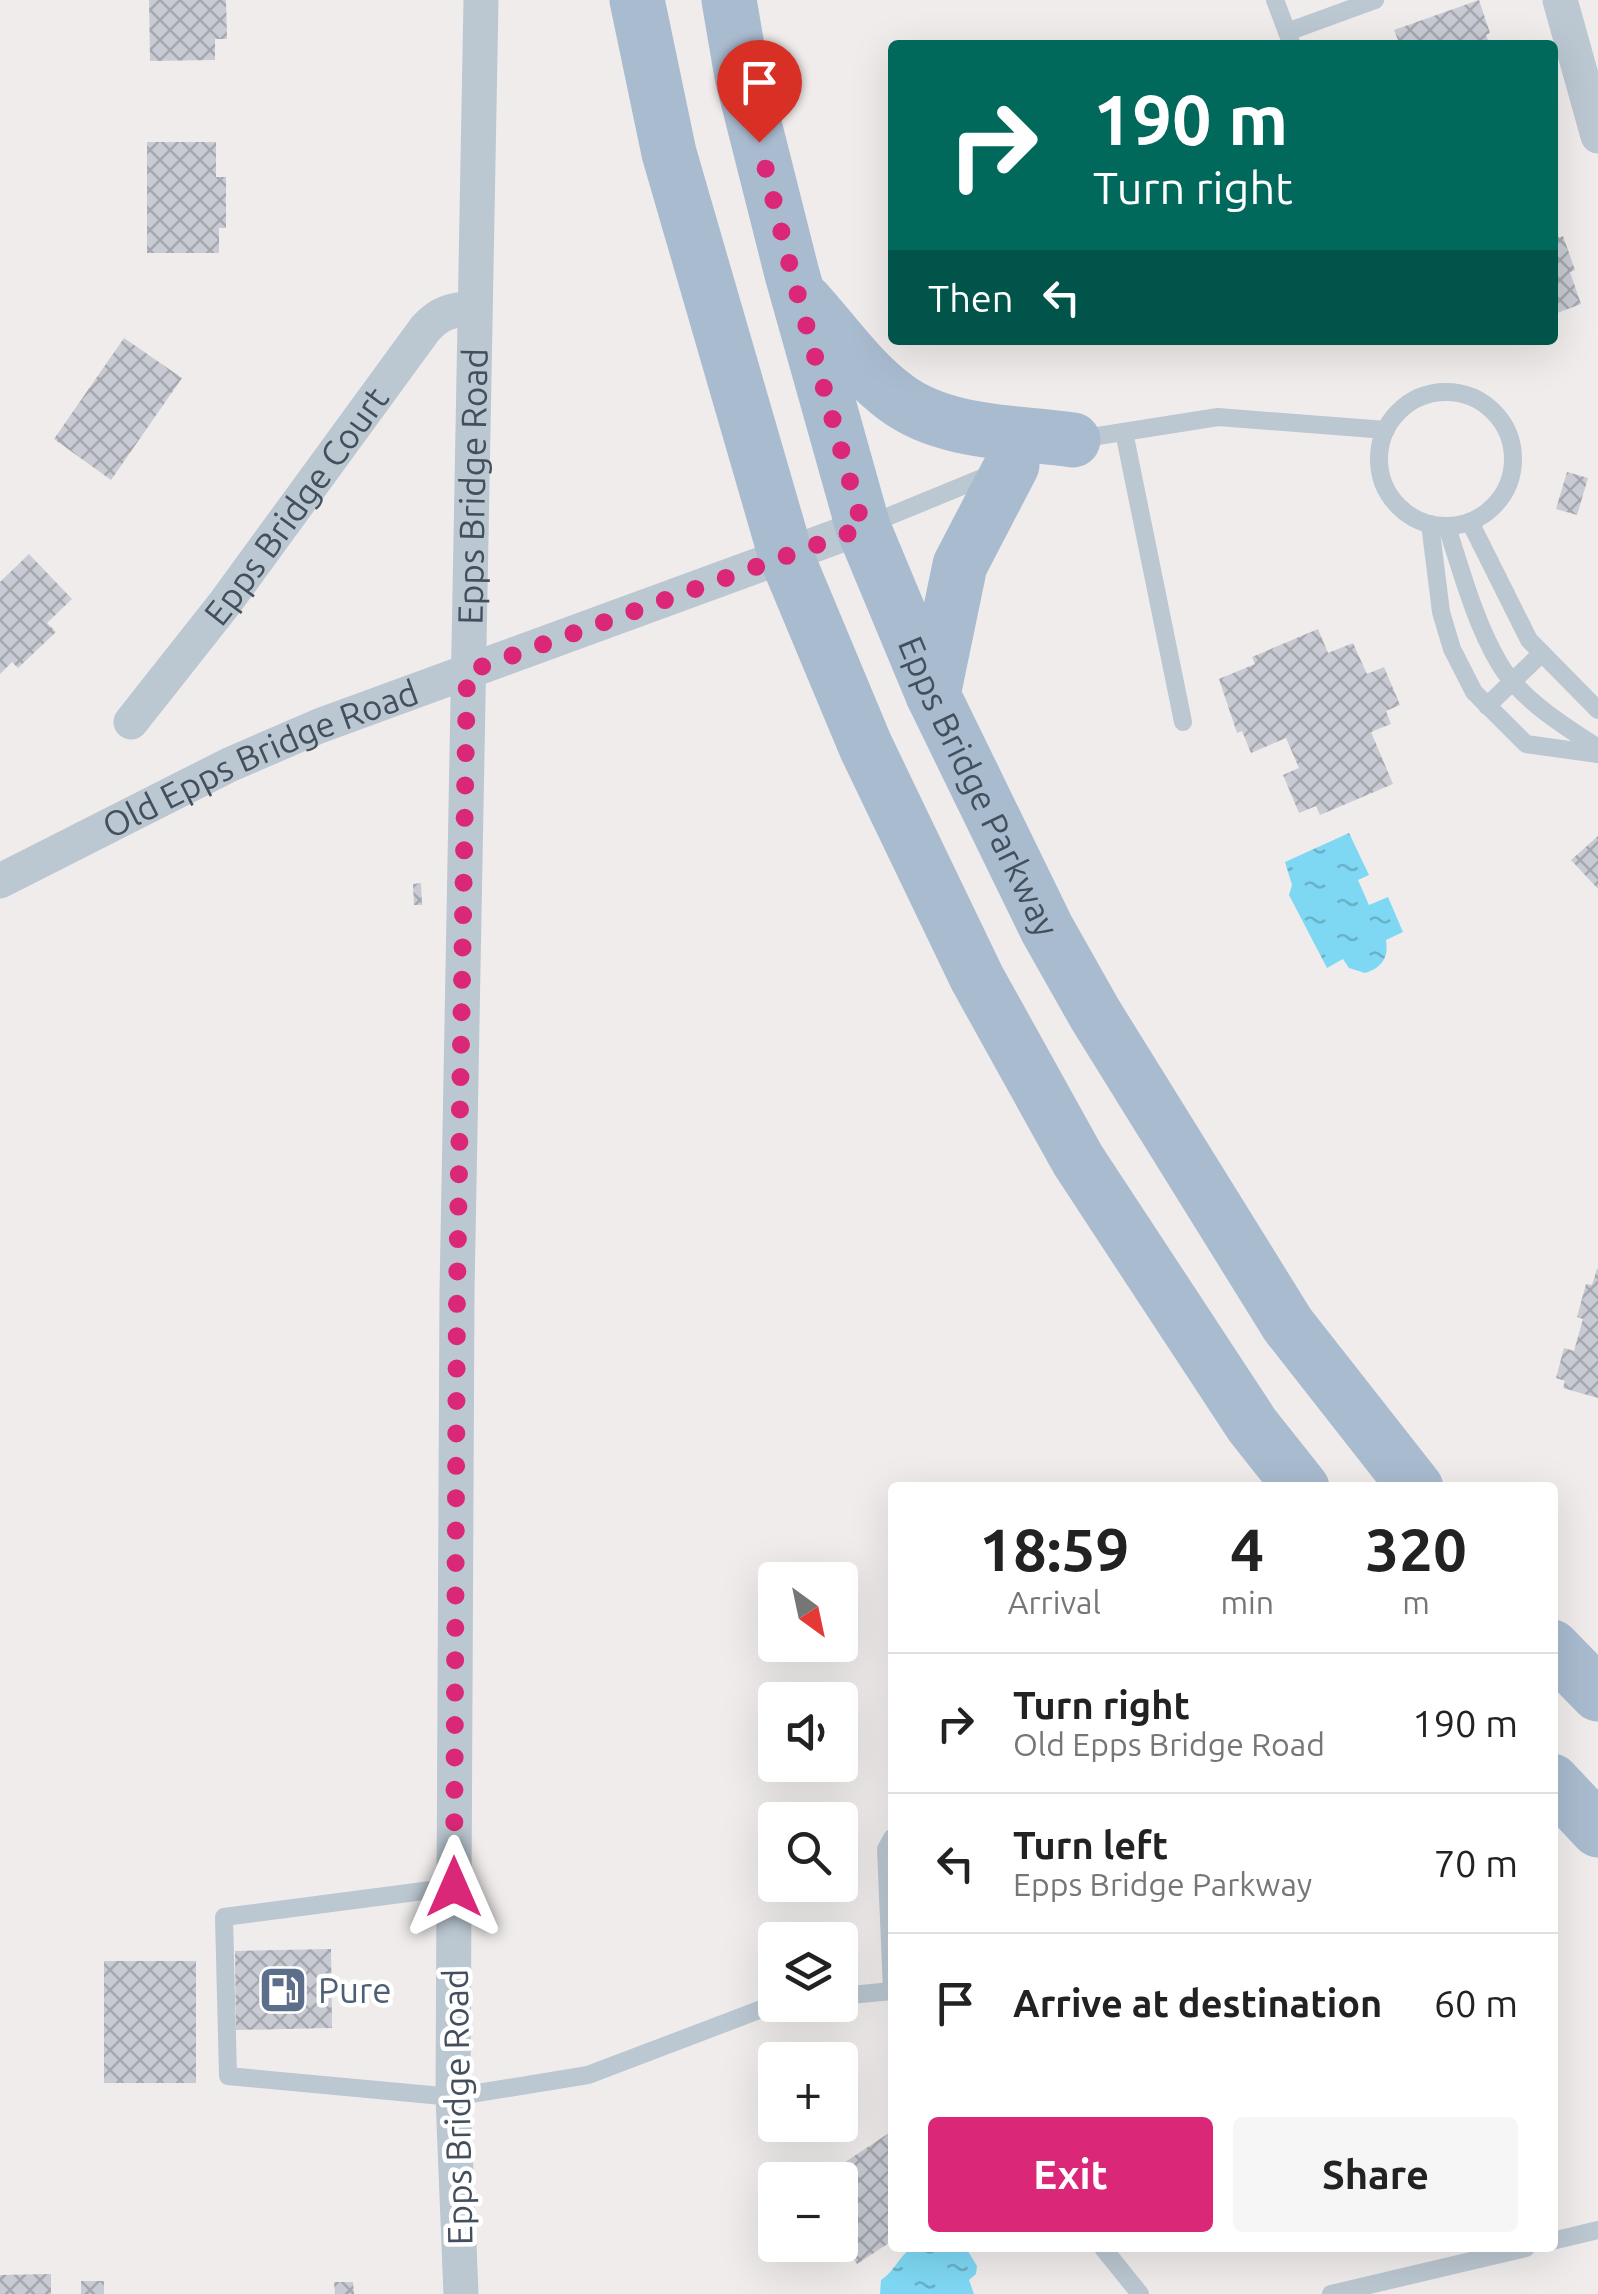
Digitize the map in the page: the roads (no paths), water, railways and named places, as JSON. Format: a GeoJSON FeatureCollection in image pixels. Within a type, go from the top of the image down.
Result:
{"type":"FeatureCollection","features":[{"type":"Feature","properties":{"kind":"main road"},"geometry":{"type":"LineString","coordinates":[[637,0],[669,154],[785,554],[866,746],[960,942],[1078,1160],[1252,1425],[1297,1482]]}},
{"type":"Feature","properties":{"kind":"main road","name":"Epps Bridge Parkway"},"geometry":{"type":"LineString","coordinates":[[729,0],[742,76],[863,528],[933,695],[1047,929],[1096,1014],[1288,1325],[1411,1482]]}},
{"type":"Feature","properties":{"kind":"main road"},"geometry":{"type":"LineString","coordinates":[[797,292],[871,376],[910,407],[950,423],[1056,450],[960,566],[933,695]]}},
{"type":"Feature","properties":{"kind":"main road"},"geometry":{"type":"LineString","coordinates":[[1558,1654],[1598,1694]]}},
{"type":"Feature","properties":{"kind":"main road"},"geometry":{"type":"LineString","coordinates":[[1558,1787],[1598,1830]]}},
{"type":"Feature","properties":{"kind":"street","name":"Epps Bridge Road"},"geometry":{"type":"LineString","coordinates":[[462,2294],[453,2098],[457,1292],[480,0]]}},
{"type":"Feature","properties":{"kind":"street"},"geometry":{"type":"LineString","coordinates":[[1560,0],[1598,136]]}},
{"type":"Feature","properties":{"kind":"street","name":"Epps Bridge Court"},"geometry":{"type":"LineString","coordinates":[[131,722],[225,602],[425,329],[450,310],[472,308]]}},
{"type":"Feature","properties":{"kind":"street","name":"Old Epps Bridge Road"},"geometry":{"type":"LineString","coordinates":[[0,881],[229,765],[319,726],[863,528]]}},
{"type":"Feature","properties":{"kind":"lane"},"geometry":{"type":"LineString","coordinates":[[1275,0],[1290,38],[1375,0]]}},
{"type":"Feature","properties":{"kind":"lane"},"geometry":{"type":"LineString","coordinates":[[1446,392],[1475,397],[1494,411],[1511,439],[1514,462],[1505,493],[1490,511],[1470,522],[1439,526],[1409,515],[1388,492],[1380,470],[1380,447],[1386,430],[1400,410],[1422,396],[1446,392]]}},
{"type":"Feature","properties":{"kind":"lane"},"geometry":{"type":"LineString","coordinates":[[863,528],[1056,450],[1218,416],[1386,430]]}},
{"type":"Feature","properties":{"kind":"lane"},"geometry":{"type":"LineString","coordinates":[[1056,450],[1183,722]]}},
{"type":"Feature","properties":{"kind":"lane"},"geometry":{"type":"LineString","coordinates":[[1470,522],[1529,640],[1598,710]]}},
{"type":"Feature","properties":{"kind":"lane"},"geometry":{"type":"LineString","coordinates":[[1439,526],[1500,666],[1549,718],[1598,751]]}},
{"type":"Feature","properties":{"kind":"lane"},"geometry":{"type":"LineString","coordinates":[[1439,526],[1442,612],[1452,649],[1474,692],[1526,744],[1598,751]]}},
{"type":"Feature","properties":{"kind":"lane"},"geometry":{"type":"LineString","coordinates":[[1486,706],[1542,653]]}},
{"type":"Feature","properties":{"kind":"lane"},"geometry":{"type":"LineString","coordinates":[[888,1845],[888,1896]]}},
{"type":"Feature","properties":{"kind":"lane"},"geometry":{"type":"LineString","coordinates":[[454,1887],[224,1918],[228,2076],[453,2098],[588,2074],[758,2010]]}},
{"type":"Feature","properties":{"kind":"lane"},"geometry":{"type":"LineString","coordinates":[[858,1994],[888,1991]]}},
{"type":"Feature","properties":{"kind":"lane"},"geometry":{"type":"LineString","coordinates":[[1558,2240],[1598,2230]]}},
{"type":"Feature","properties":{"kind":"lane"},"geometry":{"type":"LineString","coordinates":[[1107,2252],[1140,2294]]}},
{"type":"Feature","properties":{"kind":"lane"},"geometry":{"type":"LineString","coordinates":[[1331,2294],[1509,2252]]}},
{"type":"Feature","properties":{"kind":"water"},"geometry":{"type":"Polygon","coordinates":[[[1349,833],[1369,875],[1358,880],[1369,905],[1388,897],[1403,932],[1386,940],[1383,961],[1365,973],[1349,968],[1343,959],[1327,968],[1289,895],[1292,885],[1285,862],[1349,833]]]}},
{"type":"Feature","properties":{"kind":"water"},"geometry":{"type":"Polygon","coordinates":[[[908,2252],[968,2252],[977,2266],[976,2274],[969,2280],[974,2294],[880,2294],[881,2280],[908,2252]]]}},
{"type":"Feature","properties":{"kind":"place","name":"Pure"},"geometry":{"type":"Point","coordinates":[283,1990]}}]}
